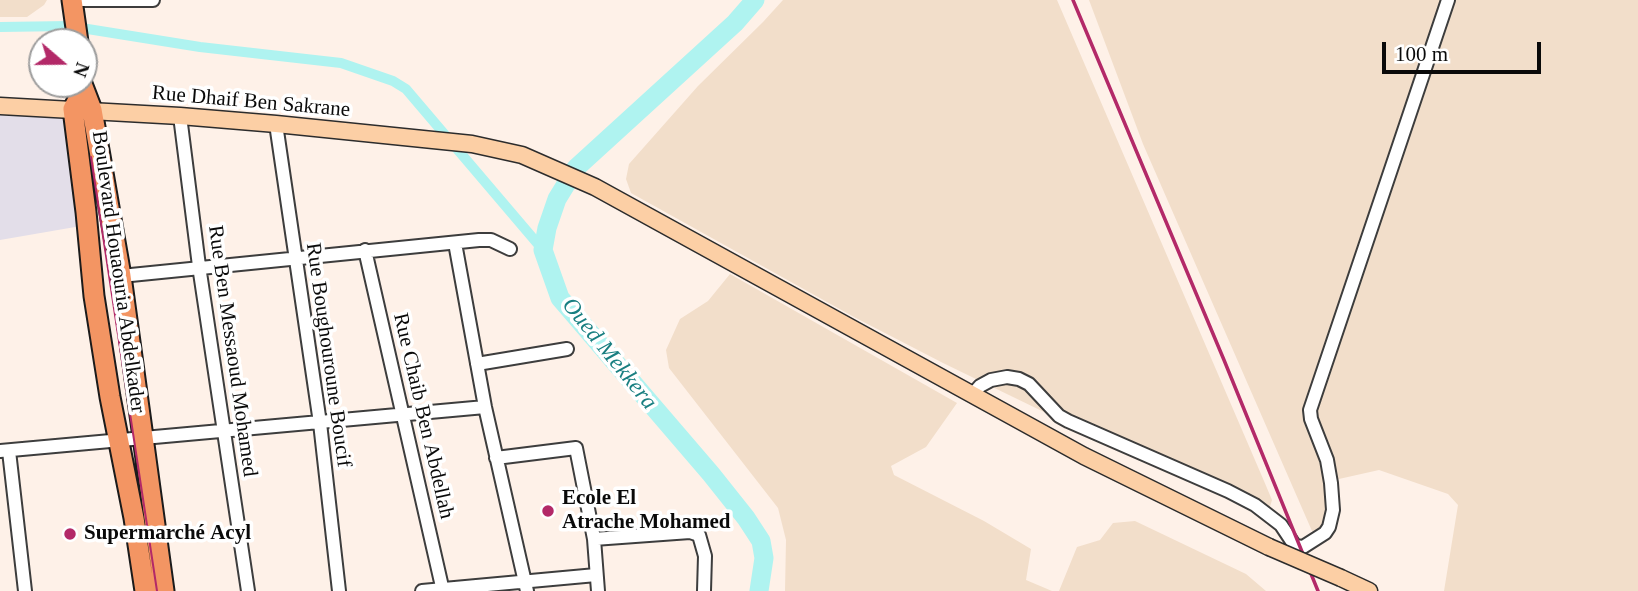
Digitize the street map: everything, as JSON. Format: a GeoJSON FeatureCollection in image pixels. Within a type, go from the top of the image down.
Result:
{"type":"FeatureCollection","features":[{"type":"Feature","properties":{"kind":"main road"},"geometry":{"type":"LineString","coordinates":[[72,5],[76,28]]}},
{"type":"Feature","properties":{"kind":"main road","name":"Boulevard Houaouria Abdelkader"},"geometry":{"type":"LineString","coordinates":[[82,98],[86,212],[94,296],[145,591]]}},
{"type":"Feature","properties":{"kind":"main road","name":"Rue Dhaif Ben Sakrane"},"geometry":{"type":"LineString","coordinates":[[0,106],[276,124],[472,144],[522,155],[595,187],[1142,486],[1369,591]]}},
{"type":"Feature","properties":{"kind":"main road","name":"Boulevard Houaouria Abdelkader"},"geometry":{"type":"LineString","coordinates":[[83,110],[121,276],[164,591]]}},
{"type":"Feature","properties":{"kind":"street"},"geometry":{"type":"LineString","coordinates":[[72,5],[153,0]]}},
{"type":"Feature","properties":{"kind":"street"},"geometry":{"type":"LineString","coordinates":[[972,395],[980,386],[991,380],[1007,377],[1019,379],[1029,384],[1059,416],[1068,421],[1255,505],[1281,525],[1295,545],[1303,547],[1325,533],[1333,510],[1331,484],[1310,410],[1448,0]]}},
{"type":"Feature","properties":{"kind":"street","name":"Rue Ben Messaoud Mohamed"},"geometry":{"type":"LineString","coordinates":[[180,116],[199,267],[248,591]]}},
{"type":"Feature","properties":{"kind":"street","name":"Rue Boughouroune Boucif"},"geometry":{"type":"LineString","coordinates":[[276,124],[320,422],[339,591]]}},
{"type":"Feature","properties":{"kind":"street"},"geometry":{"type":"LineString","coordinates":[[121,276],[365,250],[491,240],[510,249]]}},
{"type":"Feature","properties":{"kind":"street"},"geometry":{"type":"LineString","coordinates":[[455,243],[485,407],[526,586]]}},
{"type":"Feature","properties":{"kind":"street","name":"Rue Chaib Ben Abdellah"},"geometry":{"type":"LineString","coordinates":[[365,250],[443,590]]}},
{"type":"Feature","properties":{"kind":"street"},"geometry":{"type":"LineString","coordinates":[[477,363],[567,349]]}},
{"type":"Feature","properties":{"kind":"street"},"geometry":{"type":"LineString","coordinates":[[25,591],[5,451],[485,407]]}},
{"type":"Feature","properties":{"kind":"street"},"geometry":{"type":"LineString","coordinates":[[496,458],[576,448],[594,540],[598,591]]}},
{"type":"Feature","properties":{"kind":"street"},"geometry":{"type":"LineString","coordinates":[[594,540],[691,532],[699,535],[705,556],[704,591]]}},
{"type":"Feature","properties":{"kind":"street"},"geometry":{"type":"LineString","coordinates":[[422,591],[526,586],[596,575]]}},
{"type":"Feature","properties":{"kind":"shaded area"},"geometry":{"type":"Polygon","coordinates":[[[0,0],[47,0],[27,17],[0,17],[0,0]]]}},
{"type":"Feature","properties":{"kind":"shaded area"},"geometry":{"type":"Polygon","coordinates":[[[783,0],[1057,0],[1272,500],[1269,510],[1079,429],[943,363],[854,317],[631,193],[626,179],[629,164],[698,86],[783,0]]]}},
{"type":"Feature","properties":{"kind":"shaded area"},"geometry":{"type":"Polygon","coordinates":[[[1089,0],[1638,0],[1638,591],[1444,591],[1458,505],[1448,494],[1379,470],[1330,481],[1330,525],[1312,531],[1143,144],[1089,0]]]}},
{"type":"Feature","properties":{"kind":"shaded area"},"geometry":{"type":"Polygon","coordinates":[[[0,114],[67,116],[81,226],[0,240],[0,114]]]}},
{"type":"Feature","properties":{"kind":"shaded area"},"geometry":{"type":"Polygon","coordinates":[[[730,274],[957,403],[926,447],[891,466],[894,475],[984,521],[1031,549],[1026,580],[1052,591],[785,591],[786,540],[778,508],[669,368],[666,350],[680,319],[708,301],[730,274]]]}},
{"type":"Feature","properties":{"kind":"shaded area"},"geometry":{"type":"Polygon","coordinates":[[[1135,521],[1246,574],[1266,591],[1059,591],[1077,547],[1100,540],[1113,523],[1135,521]]]}},
{"type":"Feature","properties":{"kind":"waterway","name":"Oued Mekkera"},"geometry":{"type":"LineString","coordinates":[[755,0],[735,23],[576,168],[557,199],[543,250],[560,298],[711,474],[761,541],[764,558],[759,591]]}},
{"type":"Feature","properties":{"kind":"waterway"},"geometry":{"type":"LineString","coordinates":[[0,27],[69,26],[200,47],[341,63],[393,81],[406,89],[543,250]]}},
{"type":"Feature","properties":{"kind":"tram line"},"geometry":{"type":"LineString","coordinates":[[91,157],[157,591]]}},
{"type":"Feature","properties":{"kind":"railway"},"geometry":{"type":"LineString","coordinates":[[1073,0],[1318,591]]}},
{"type":"Feature","properties":{"kind":"place","name":"Ecole El Atrache Mohamed"},"geometry":{"type":"Point","coordinates":[548,511]}},
{"type":"Feature","properties":{"kind":"place","name":"Supermarché Acyl"},"geometry":{"type":"Point","coordinates":[70,534]}}]}
